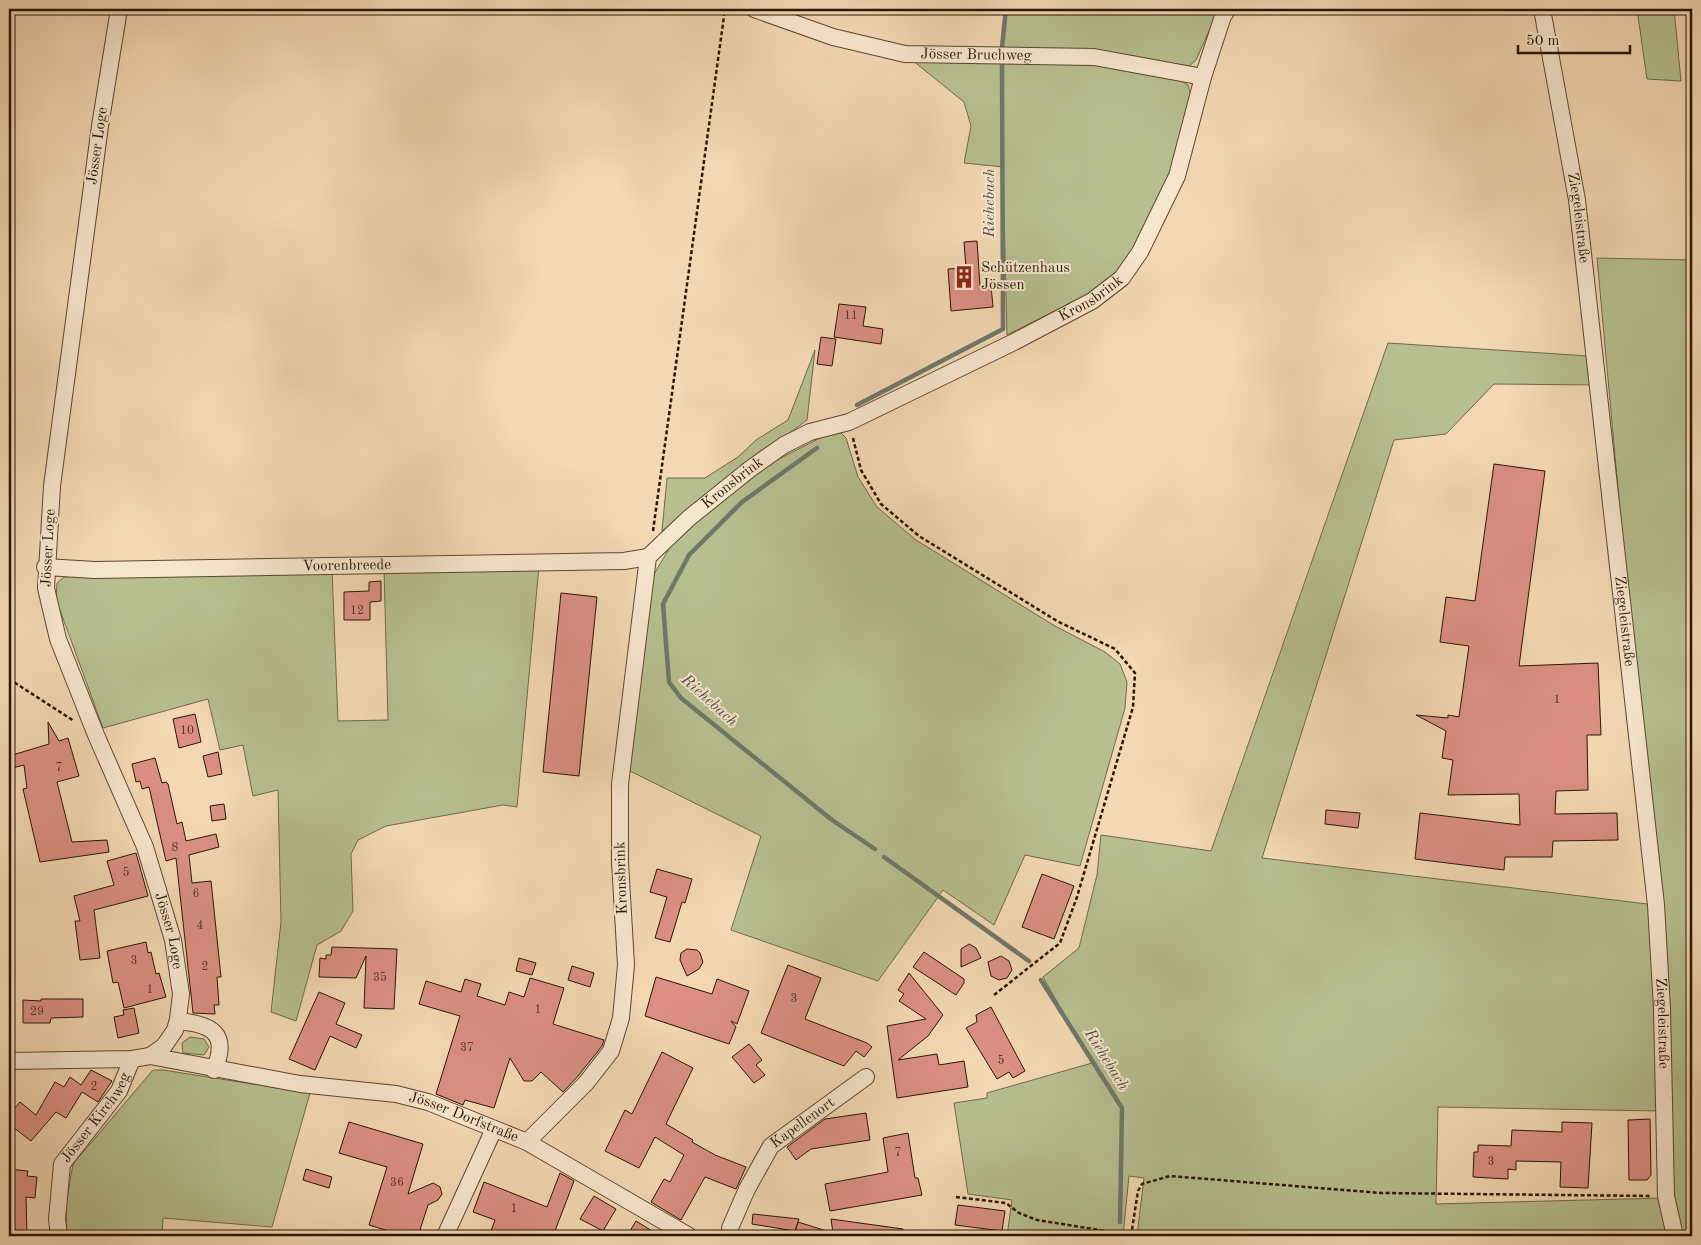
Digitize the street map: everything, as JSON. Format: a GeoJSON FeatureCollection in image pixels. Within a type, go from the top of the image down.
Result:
{"type":"FeatureCollection","features":[{"type":"Feature","properties":{"kind":"street","name":"Jösser Loge"},"geometry":{"type":"LineString","coordinates":[[119,9],[100,126],[54,476],[46,588],[58,639],[96,735],[145,846],[174,940],[181,994],[178,1021],[175,1030],[164,1046],[150,1056]]}},
{"type":"Feature","properties":{"kind":"street","name":"Jösser Bruchweg"},"geometry":{"type":"LineString","coordinates":[[754,9],[833,37],[905,54],[1094,57],[1202,77]]}},
{"type":"Feature","properties":{"kind":"street","name":"Kronsbrink"},"geometry":{"type":"LineString","coordinates":[[527,1142],[586,1083],[611,1051],[621,1018],[626,965],[620,862],[620,784],[648,557],[689,518],[750,469],[784,446],[810,432],[849,422],[1014,342],[1092,301],[1122,278],[1140,252],[1177,176],[1202,77],[1223,16],[1228,9]]}},
{"type":"Feature","properties":{"kind":"street","name":"Ziegeleistraße"},"geometry":{"type":"LineString","coordinates":[[1542,9],[1576,200],[1656,905],[1662,1009],[1666,1196],[1675,1236]]}},
{"type":"Feature","properties":{"kind":"street","name":"Voorenbreede"},"geometry":{"type":"LineString","coordinates":[[46,567],[94,570],[624,561],[648,557]]}},
{"type":"Feature","properties":{"kind":"street"},"geometry":{"type":"LineString","coordinates":[[178,1021],[204,1024],[215,1032],[221,1045],[214,1070]]}},
{"type":"Feature","properties":{"kind":"street","name":"Jösser Dorfstraße"},"geometry":{"type":"LineString","coordinates":[[9,1061],[132,1060],[150,1056],[214,1070],[300,1084],[396,1094],[428,1102],[527,1142],[689,1236]]}},
{"type":"Feature","properties":{"kind":"street","name":"Jösser Kirchweg"},"geometry":{"type":"LineString","coordinates":[[58,1236],[57,1219],[62,1164],[120,1091],[132,1060]]}},
{"type":"Feature","properties":{"kind":"street","name":"Kapellenort"},"geometry":{"type":"LineString","coordinates":[[731,1236],[730,1228],[771,1146],[866,1077]]}},
{"type":"Feature","properties":{"kind":"street"},"geometry":{"type":"LineString","coordinates":[[445,1236],[494,1129]]}},
{"type":"Feature","properties":{"kind":"path"},"geometry":{"type":"LineString","coordinates":[[648,557],[725,9]]}},
{"type":"Feature","properties":{"kind":"path"},"geometry":{"type":"LineString","coordinates":[[849,422],[861,470],[881,504],[919,536],[1057,621],[1115,650],[1135,673],[1133,707],[1077,898],[1060,943],[994,995]]}},
{"type":"Feature","properties":{"kind":"path"},"geometry":{"type":"LineString","coordinates":[[9,679],[96,735]]}},
{"type":"Feature","properties":{"kind":"path"},"geometry":{"type":"LineString","coordinates":[[956,1197],[1006,1203],[1018,1213],[1037,1220],[1131,1236],[1138,1191],[1142,1184],[1170,1176],[1381,1193],[1666,1196]]}},
{"type":"Feature","properties":{"kind":"green space"},"geometry":{"type":"Polygon","coordinates":[[[1005,9],[1219,9],[1196,60],[1188,67],[1002,51],[1005,9]]]}},
{"type":"Feature","properties":{"kind":"green space"},"geometry":{"type":"Polygon","coordinates":[[[1637,9],[1674,9],[1681,81],[1647,79],[1637,9]]]}},
{"type":"Feature","properties":{"kind":"green space"},"geometry":{"type":"Polygon","coordinates":[[[912,60],[1095,60],[1176,78],[1188,85],[1191,95],[1167,184],[1126,264],[1092,292],[1007,335],[1003,167],[964,163],[971,126],[964,102],[912,60]]]}},
{"type":"Feature","properties":{"kind":"green space"},"geometry":{"type":"Polygon","coordinates":[[[1597,258],[1692,260],[1692,1236],[1680,1236],[1659,1111],[1438,1107],[1436,1204],[1662,1198],[1671,1236],[1137,1236],[1144,1178],[1129,1176],[1123,1236],[1007,1236],[1012,1200],[968,1194],[954,1103],[987,1098],[987,1093],[1092,1063],[1043,977],[1079,948],[1097,875],[1101,835],[1211,851],[1388,343],[1589,356],[1597,385],[1494,384],[1446,434],[1394,440],[1262,858],[1656,905],[1597,258]]]}},
{"type":"Feature","properties":{"kind":"green space"},"geometry":{"type":"Polygon","coordinates":[[[815,350],[807,420],[662,531],[667,478],[705,478],[738,457],[756,440],[788,420],[815,350]]]}},
{"type":"Feature","properties":{"kind":"green space"},"geometry":{"type":"Polygon","coordinates":[[[840,432],[846,438],[858,477],[877,507],[916,540],[1055,626],[1105,652],[1120,664],[1127,682],[1125,708],[1080,866],[1025,855],[994,925],[943,890],[878,981],[731,930],[761,836],[622,767],[650,581],[673,542],[699,517],[773,462],[824,436],[840,432]]]}},
{"type":"Feature","properties":{"kind":"green space"},"geometry":{"type":"Polygon","coordinates":[[[539,566],[517,807],[503,805],[386,826],[358,840],[351,854],[353,911],[341,931],[317,945],[296,1021],[271,1012],[281,922],[278,790],[253,796],[243,745],[220,750],[208,699],[103,728],[56,599],[57,583],[64,577],[81,576],[332,570],[338,721],[388,720],[384,569],[539,566]]]}},
{"type":"Feature","properties":{"kind":"green space"},"geometry":{"type":"Polygon","coordinates":[[[190,1037],[204,1039],[209,1047],[204,1055],[183,1053],[182,1043],[190,1037]]]}},
{"type":"Feature","properties":{"kind":"green space"},"geometry":{"type":"Polygon","coordinates":[[[153,1070],[310,1093],[272,1227],[163,1218],[162,1236],[67,1236],[66,1204],[73,1164],[153,1070]]]}},
{"type":"Feature","properties":{"kind":"building","name":"Schützenhaus Jössen"},"geometry":{"type":"Polygon","coordinates":[[[977,241],[980,286],[991,285],[993,307],[951,311],[948,269],[966,268],[964,242],[977,241]]]}},
{"type":"Feature","properties":{"kind":"building"},"geometry":{"type":"Polygon","coordinates":[[[839,304],[866,307],[863,326],[883,329],[881,344],[834,337],[839,304]]]}},
{"type":"Feature","properties":{"kind":"building"},"geometry":{"type":"Polygon","coordinates":[[[821,337],[836,339],[832,366],[817,364],[821,337]]]}},
{"type":"Feature","properties":{"kind":"building"},"geometry":{"type":"Polygon","coordinates":[[[1494,464],[1545,471],[1519,666],[1598,663],[1601,735],[1587,735],[1588,790],[1556,791],[1555,814],[1617,813],[1618,840],[1553,841],[1552,857],[1505,857],[1504,870],[1415,859],[1420,813],[1520,825],[1519,794],[1448,795],[1453,760],[1442,758],[1446,731],[1416,715],[1448,718],[1448,715],[1459,717],[1469,646],[1440,642],[1446,597],[1475,601],[1494,464]]]}},
{"type":"Feature","properties":{"kind":"building"},"geometry":{"type":"Polygon","coordinates":[[[381,581],[381,601],[370,602],[370,620],[344,620],[344,592],[369,591],[369,582],[381,581]]]}},
{"type":"Feature","properties":{"kind":"building"},"geometry":{"type":"Polygon","coordinates":[[[561,593],[597,597],[579,776],[543,772],[561,593]]]}},
{"type":"Feature","properties":{"kind":"building"},"geometry":{"type":"Polygon","coordinates":[[[195,714],[201,742],[179,748],[173,719],[195,714]]]}},
{"type":"Feature","properties":{"kind":"building"},"geometry":{"type":"Polygon","coordinates":[[[48,722],[59,741],[68,738],[79,776],[57,782],[72,842],[107,840],[109,852],[40,862],[23,789],[27,788],[24,765],[9,769],[9,756],[49,744],[48,722]]]}},
{"type":"Feature","properties":{"kind":"building"},"geometry":{"type":"Polygon","coordinates":[[[218,752],[222,774],[208,777],[203,756],[218,752]]]}},
{"type":"Feature","properties":{"kind":"building"},"geometry":{"type":"Polygon","coordinates":[[[155,758],[162,783],[166,782],[168,784],[177,824],[182,822],[186,841],[216,834],[219,847],[189,855],[192,883],[211,881],[221,977],[217,977],[219,1005],[214,1005],[215,1014],[193,1013],[176,858],[166,861],[149,787],[142,789],[140,781],[136,782],[132,764],[155,758]]]}},
{"type":"Feature","properties":{"kind":"building"},"geometry":{"type":"Polygon","coordinates":[[[224,804],[226,819],[212,821],[210,806],[224,804]]]}},
{"type":"Feature","properties":{"kind":"building"},"geometry":{"type":"Polygon","coordinates":[[[1326,810],[1360,813],[1358,828],[1325,824],[1326,810]]]}},
{"type":"Feature","properties":{"kind":"building"},"geometry":{"type":"Polygon","coordinates":[[[136,853],[148,896],[94,910],[100,958],[80,960],[75,921],[80,921],[74,896],[114,885],[107,861],[136,853]]]}},
{"type":"Feature","properties":{"kind":"building"},"geometry":{"type":"Polygon","coordinates":[[[657,869],[692,879],[685,903],[682,902],[670,942],[655,938],[667,897],[650,892],[657,869]]]}},
{"type":"Feature","properties":{"kind":"building"},"geometry":{"type":"Polygon","coordinates":[[[1042,874],[1074,886],[1054,939],[1022,927],[1042,874]]]}},
{"type":"Feature","properties":{"kind":"building"},"geometry":{"type":"Polygon","coordinates":[[[146,942],[148,953],[151,952],[156,974],[159,973],[166,997],[124,1008],[118,982],[113,983],[107,951],[146,942]]]}},
{"type":"Feature","properties":{"kind":"building"},"geometry":{"type":"Polygon","coordinates":[[[969,944],[976,948],[981,958],[961,967],[961,949],[969,944]]]}},
{"type":"Feature","properties":{"kind":"building"},"geometry":{"type":"Polygon","coordinates":[[[332,947],[397,949],[394,1009],[364,1008],[366,956],[356,978],[319,977],[320,958],[326,959],[326,955],[331,955],[332,947]]]}},
{"type":"Feature","properties":{"kind":"building"},"geometry":{"type":"Polygon","coordinates":[[[687,949],[697,950],[703,962],[699,969],[687,976],[680,960],[681,953],[687,949]]]}},
{"type":"Feature","properties":{"kind":"building"},"geometry":{"type":"Polygon","coordinates":[[[924,952],[964,979],[964,983],[956,995],[913,967],[924,952]]]}},
{"type":"Feature","properties":{"kind":"building"},"geometry":{"type":"Polygon","coordinates":[[[1001,956],[1009,961],[1012,970],[1007,978],[999,980],[991,976],[988,962],[1001,956]]]}},
{"type":"Feature","properties":{"kind":"building"},"geometry":{"type":"Polygon","coordinates":[[[519,958],[536,963],[532,975],[516,971],[519,958]]]}},
{"type":"Feature","properties":{"kind":"building"},"geometry":{"type":"Polygon","coordinates":[[[788,965],[821,978],[805,1019],[867,1043],[872,1047],[864,1057],[856,1051],[844,1066],[761,1033],[788,965]]]}},
{"type":"Feature","properties":{"kind":"building"},"geometry":{"type":"Polygon","coordinates":[[[572,966],[594,973],[590,987],[568,980],[572,966]]]}},
{"type":"Feature","properties":{"kind":"building"},"geometry":{"type":"Polygon","coordinates":[[[909,973],[943,1015],[928,1036],[898,1060],[937,1054],[939,1065],[964,1061],[968,1087],[897,1098],[887,1026],[926,1019],[899,1001],[904,994],[898,990],[909,973]]]}},
{"type":"Feature","properties":{"kind":"building"},"geometry":{"type":"Polygon","coordinates":[[[656,977],[712,994],[717,979],[749,991],[737,1024],[731,1021],[736,1027],[729,1044],[645,1016],[656,977]]]}},
{"type":"Feature","properties":{"kind":"building"},"geometry":{"type":"Polygon","coordinates":[[[530,978],[564,988],[553,1024],[604,1040],[602,1046],[578,1076],[563,1092],[541,1072],[532,1081],[524,1081],[510,1058],[494,1108],[465,1100],[463,1105],[436,1094],[460,1016],[419,1004],[426,981],[461,992],[465,979],[481,984],[477,996],[505,1005],[509,992],[524,997],[530,978]]]}},
{"type":"Feature","properties":{"kind":"building"},"geometry":{"type":"Polygon","coordinates":[[[319,992],[345,1003],[336,1024],[362,1035],[356,1048],[330,1036],[315,1070],[289,1059],[319,992]]]}},
{"type":"Feature","properties":{"kind":"building"},"geometry":{"type":"Polygon","coordinates":[[[41,999],[83,999],[83,1017],[51,1018],[50,1023],[23,1023],[23,1000],[41,1001],[41,999]]]}},
{"type":"Feature","properties":{"kind":"building"},"geometry":{"type":"Polygon","coordinates":[[[991,1007],[1025,1071],[1013,1078],[1009,1072],[997,1079],[966,1028],[977,1022],[976,1015],[991,1007]]]}},
{"type":"Feature","properties":{"kind":"building"},"geometry":{"type":"Polygon","coordinates":[[[134,1008],[139,1033],[118,1038],[114,1017],[124,1015],[123,1010],[134,1008]]]}},
{"type":"Feature","properties":{"kind":"building"},"geometry":{"type":"Polygon","coordinates":[[[749,1044],[762,1060],[756,1065],[765,1075],[754,1083],[732,1057],[749,1044]]]}},
{"type":"Feature","properties":{"kind":"building"},"geometry":{"type":"Polygon","coordinates":[[[662,1052],[693,1068],[666,1124],[715,1155],[746,1167],[736,1189],[705,1177],[681,1220],[651,1202],[664,1179],[670,1182],[684,1155],[655,1137],[639,1168],[605,1151],[625,1110],[632,1114],[662,1052]]]}},
{"type":"Feature","properties":{"kind":"building"},"geometry":{"type":"Polygon","coordinates":[[[91,1070],[112,1081],[98,1102],[82,1092],[66,1118],[56,1112],[31,1141],[9,1124],[9,1115],[20,1102],[36,1115],[55,1082],[64,1087],[70,1077],[81,1085],[91,1070]]]}},
{"type":"Feature","properties":{"kind":"building"},"geometry":{"type":"Polygon","coordinates":[[[866,1113],[870,1140],[811,1149],[796,1160],[787,1147],[825,1119],[866,1113]]]}},
{"type":"Feature","properties":{"kind":"building"},"geometry":{"type":"Polygon","coordinates":[[[1650,1119],[1651,1175],[1647,1180],[1629,1180],[1628,1120],[1650,1119]]]}},
{"type":"Feature","properties":{"kind":"building"},"geometry":{"type":"Polygon","coordinates":[[[349,1122],[423,1144],[408,1194],[433,1183],[440,1187],[442,1194],[438,1200],[428,1205],[418,1236],[405,1236],[369,1225],[387,1167],[339,1153],[349,1122]]]}},
{"type":"Feature","properties":{"kind":"building"},"geometry":{"type":"Polygon","coordinates":[[[1562,1122],[1592,1123],[1588,1188],[1560,1187],[1561,1162],[1516,1161],[1516,1170],[1508,1169],[1508,1179],[1473,1177],[1474,1152],[1478,1152],[1478,1145],[1511,1146],[1512,1130],[1562,1132],[1562,1122]]]}},
{"type":"Feature","properties":{"kind":"building"},"geometry":{"type":"Polygon","coordinates":[[[908,1133],[915,1178],[918,1178],[922,1195],[830,1211],[825,1184],[888,1172],[883,1138],[908,1133]]]}},
{"type":"Feature","properties":{"kind":"building"},"geometry":{"type":"Polygon","coordinates":[[[9,1169],[28,1171],[27,1176],[37,1177],[35,1198],[26,1197],[27,1235],[9,1235],[9,1169]]]}},
{"type":"Feature","properties":{"kind":"building"},"geometry":{"type":"Polygon","coordinates":[[[306,1169],[332,1177],[329,1188],[303,1180],[306,1169]]]}},
{"type":"Feature","properties":{"kind":"building"},"geometry":{"type":"Polygon","coordinates":[[[560,1173],[574,1181],[553,1236],[504,1236],[491,1231],[495,1220],[473,1212],[484,1182],[547,1207],[560,1173]]]}},
{"type":"Feature","properties":{"kind":"building"},"geometry":{"type":"Polygon","coordinates":[[[594,1196],[616,1209],[603,1231],[580,1219],[594,1196]]]}},
{"type":"Feature","properties":{"kind":"building"},"geometry":{"type":"Polygon","coordinates":[[[958,1205],[1005,1211],[1002,1231],[955,1225],[958,1205]]]}},
{"type":"Feature","properties":{"kind":"building"},"geometry":{"type":"Polygon","coordinates":[[[753,1214],[799,1219],[795,1231],[752,1224],[753,1214]]]}},
{"type":"Feature","properties":{"kind":"building"},"geometry":{"type":"Polygon","coordinates":[[[831,1219],[903,1229],[903,1236],[794,1236],[798,1222],[833,1233],[831,1219]]]}},
{"type":"Feature","properties":{"kind":"building"},"geometry":{"type":"Polygon","coordinates":[[[636,1221],[660,1236],[627,1236],[636,1221]]]}},
{"type":"Feature","properties":{"kind":"waterway","name":"Riehebach"},"geometry":{"type":"LineString","coordinates":[[1002,47],[1006,9]]}},
{"type":"Feature","properties":{"kind":"waterway","name":"Riehebach"},"geometry":{"type":"LineString","coordinates":[[857,405],[1003,329],[1002,61]]}},
{"type":"Feature","properties":{"kind":"waterway","name":"Riehebach"},"geometry":{"type":"LineString","coordinates":[[817,448],[742,502],[689,555],[663,604],[669,682],[681,698],[832,820],[875,849]]}},
{"type":"Feature","properties":{"kind":"waterway","name":"Riehebach"},"geometry":{"type":"LineString","coordinates":[[884,857],[1029,961]]}},
{"type":"Feature","properties":{"kind":"waterway","name":"Riehebach"},"geometry":{"type":"LineString","coordinates":[[1041,980],[1122,1108],[1120,1222]]}},
{"type":"Feature","properties":{"kind":"place","name":"Schützenhaus Jössen"},"geometry":{"type":"Point","coordinates":[964,277]}}]}
